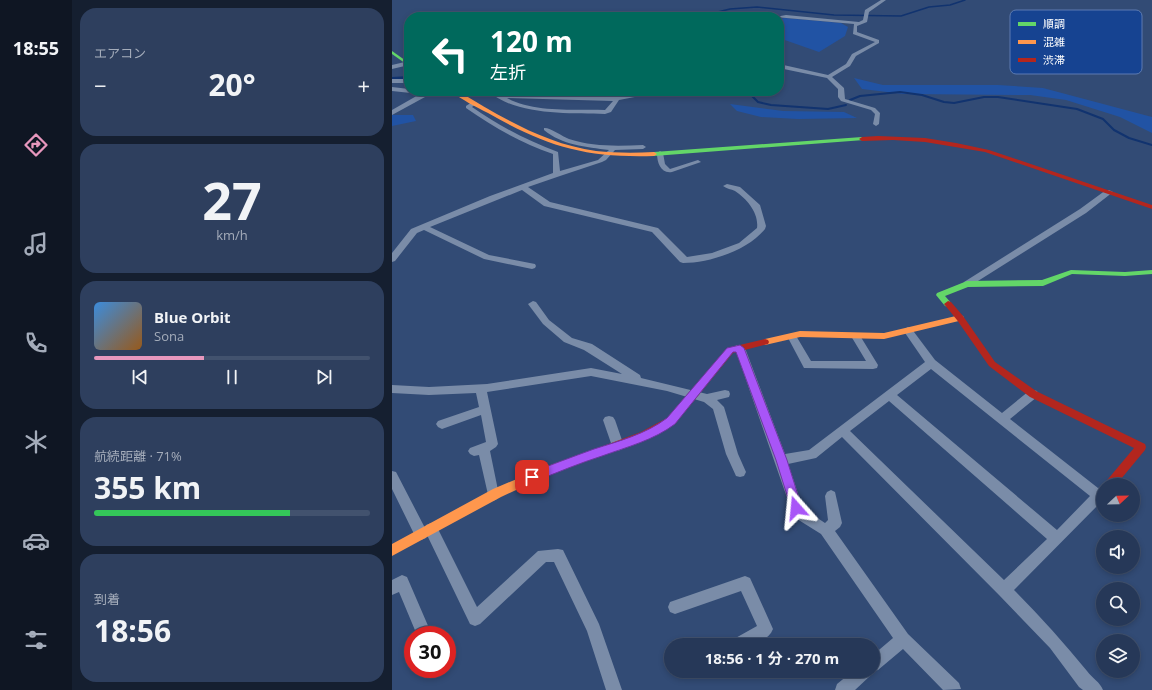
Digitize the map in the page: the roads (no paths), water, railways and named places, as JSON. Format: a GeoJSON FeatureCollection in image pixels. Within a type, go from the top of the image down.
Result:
{"type":"FeatureCollection","features":[{"type":"Feature","properties":{"kind":"street"},"geometry":{"type":"LineString","coordinates":[[830,77],[848,65],[854,55],[877,43],[877,41],[873,38],[855,33],[855,25],[865,21],[867,11],[884,0]]}},
{"type":"Feature","properties":{"kind":"street"},"geometry":{"type":"LineString","coordinates":[[784,16],[859,23]]}},
{"type":"Feature","properties":{"kind":"street"},"geometry":{"type":"LineString","coordinates":[[392,52],[404,61]]}},
{"type":"Feature","properties":{"kind":"street"},"geometry":{"type":"LineString","coordinates":[[392,67],[404,65]]}},
{"type":"Feature","properties":{"kind":"street"},"geometry":{"type":"LineString","coordinates":[[784,67],[830,77],[834,83],[841,88],[841,97],[843,100],[873,110],[878,114],[876,124]]}},
{"type":"Feature","properties":{"kind":"street"},"geometry":{"type":"LineString","coordinates":[[392,81],[404,81]]}},
{"type":"Feature","properties":{"kind":"street"},"geometry":{"type":"LineString","coordinates":[[392,89],[404,91]]}},
{"type":"Feature","properties":{"kind":"street"},"geometry":{"type":"LineString","coordinates":[[392,94],[399,90]]}},
{"type":"Feature","properties":{"kind":"street"},"geometry":{"type":"LineString","coordinates":[[392,113],[421,96]]}},
{"type":"Feature","properties":{"kind":"street"},"geometry":{"type":"LineString","coordinates":[[462,96],[531,135],[570,149],[660,153],[872,138],[909,138],[954,144],[987,151],[1152,207]]}},
{"type":"Feature","properties":{"kind":"street"},"geometry":{"type":"LineString","coordinates":[[500,96],[512,103],[545,110],[604,112],[609,111],[617,99]]}},
{"type":"Feature","properties":{"kind":"street"},"geometry":{"type":"LineString","coordinates":[[500,96],[617,99],[634,96]]}},
{"type":"Feature","properties":{"kind":"street"},"geometry":{"type":"LineString","coordinates":[[474,103],[468,107],[480,116],[535,146],[556,153],[557,174]]}},
{"type":"Feature","properties":{"kind":"street"},"geometry":{"type":"LineString","coordinates":[[392,106],[402,107]]}},
{"type":"Feature","properties":{"kind":"street"},"geometry":{"type":"LineString","coordinates":[[546,129],[552,135],[610,151],[643,147]]}},
{"type":"Feature","properties":{"kind":"street"},"geometry":{"type":"LineString","coordinates":[[392,259],[414,231],[493,198],[557,174],[600,161],[604,159],[610,151]]}},
{"type":"Feature","properties":{"kind":"street"},"geometry":{"type":"LineString","coordinates":[[660,153],[660,162],[670,171],[698,162]]}},
{"type":"Feature","properties":{"kind":"street"},"geometry":{"type":"LineString","coordinates":[[523,187],[547,204],[655,230],[683,260],[687,260],[714,255],[742,245],[761,229],[762,226],[757,207],[737,189],[727,186]]}},
{"type":"Feature","properties":{"kind":"street"},"geometry":{"type":"LineString","coordinates":[[1109,192],[1071,220],[967,284],[940,295],[960,318],[992,364],[1033,394],[1141,447],[1115,478]]}},
{"type":"Feature","properties":{"kind":"street"},"geometry":{"type":"LineString","coordinates":[[424,227],[487,257],[532,266]]}},
{"type":"Feature","properties":{"kind":"street"},"geometry":{"type":"LineString","coordinates":[[967,284],[1043,283],[1072,272],[1125,274],[1152,272]]}},
{"type":"Feature","properties":{"kind":"street"},"geometry":{"type":"LineString","coordinates":[[533,304],[546,322],[568,340],[588,347],[641,382]]}},
{"type":"Feature","properties":{"kind":"street"},"geometry":{"type":"LineString","coordinates":[[392,550],[493,495],[570,462],[618,446],[662,428],[671,421],[730,350],[800,334],[884,336],[960,318]]}},
{"type":"Feature","properties":{"kind":"street"},"geometry":{"type":"LineString","coordinates":[[908,330],[931,363],[1096,490]]}},
{"type":"Feature","properties":{"kind":"street"},"geometry":{"type":"LineString","coordinates":[[792,336],[808,365],[873,365],[856,336]]}},
{"type":"Feature","properties":{"kind":"street"},"geometry":{"type":"LineString","coordinates":[[740,348],[781,460],[796,508],[802,516],[826,530],[903,639],[953,689]]}},
{"type":"Feature","properties":{"kind":"street"},"geometry":{"type":"LineString","coordinates":[[781,460],[812,454],[931,363]]}},
{"type":"Feature","properties":{"kind":"street"},"geometry":{"type":"LineString","coordinates":[[392,390],[429,391],[481,389],[591,372],[667,387],[707,398],[725,394]]}},
{"type":"Feature","properties":{"kind":"street"},"geometry":{"type":"LineString","coordinates":[[481,389],[492,444],[479,450],[493,495]]}},
{"type":"Feature","properties":{"kind":"street"},"geometry":{"type":"LineString","coordinates":[[1003,419],[1033,394]]}},
{"type":"Feature","properties":{"kind":"street"},"geometry":{"type":"LineString","coordinates":[[890,395],[1057,539]]}},
{"type":"Feature","properties":{"kind":"street"},"geometry":{"type":"LineString","coordinates":[[707,398],[718,407],[732,454],[740,472]]}},
{"type":"Feature","properties":{"kind":"street"},"geometry":{"type":"LineString","coordinates":[[442,424],[485,409]]}},
{"type":"Feature","properties":{"kind":"street"},"geometry":{"type":"LineString","coordinates":[[609,420],[618,446]]}},
{"type":"Feature","properties":{"kind":"street"},"geometry":{"type":"LineString","coordinates":[[843,431],[1004,590],[1055,643],[1085,681],[1095,690]]}},
{"type":"Feature","properties":{"kind":"street"},"geometry":{"type":"LineString","coordinates":[[392,476],[426,531],[475,619],[543,556],[558,554],[594,629],[614,690]]}},
{"type":"Feature","properties":{"kind":"street"},"geometry":{"type":"LineString","coordinates":[[826,530],[836,523],[830,496]]}},
{"type":"Feature","properties":{"kind":"street"},"geometry":{"type":"LineString","coordinates":[[1004,590],[1096,499]]}},
{"type":"Feature","properties":{"kind":"street"},"geometry":{"type":"LineString","coordinates":[[392,588],[402,582],[421,626]]}},
{"type":"Feature","properties":{"kind":"street"},"geometry":{"type":"LineString","coordinates":[[675,607],[745,583],[766,629],[750,638]]}},
{"type":"Feature","properties":{"kind":"street"},"geometry":{"type":"LineString","coordinates":[[880,659],[903,639]]}},
{"type":"Feature","properties":{"kind":"street"},"geometry":{"type":"LineString","coordinates":[[843,690],[857,678]]}},
{"type":"Feature","properties":{"kind":"waterway"},"geometry":{"type":"LineString","coordinates":[[718,12],[730,9],[757,7],[834,15],[901,16],[929,7],[950,5],[965,0]]}},
{"type":"Feature","properties":{"kind":"waterway"},"geometry":{"type":"LineString","coordinates":[[392,80],[404,79]]}},
{"type":"Feature","properties":{"kind":"waterway"},"geometry":{"type":"LineString","coordinates":[[850,100],[860,96],[900,92],[922,95],[944,102],[954,103],[984,97],[998,97],[1077,109],[1103,119],[1114,130],[1129,138],[1152,145]]}},
{"type":"Feature","properties":{"kind":"waterway"},"geometry":{"type":"LineString","coordinates":[[752,96],[758,102],[771,105],[828,109],[846,105]]}}]}
